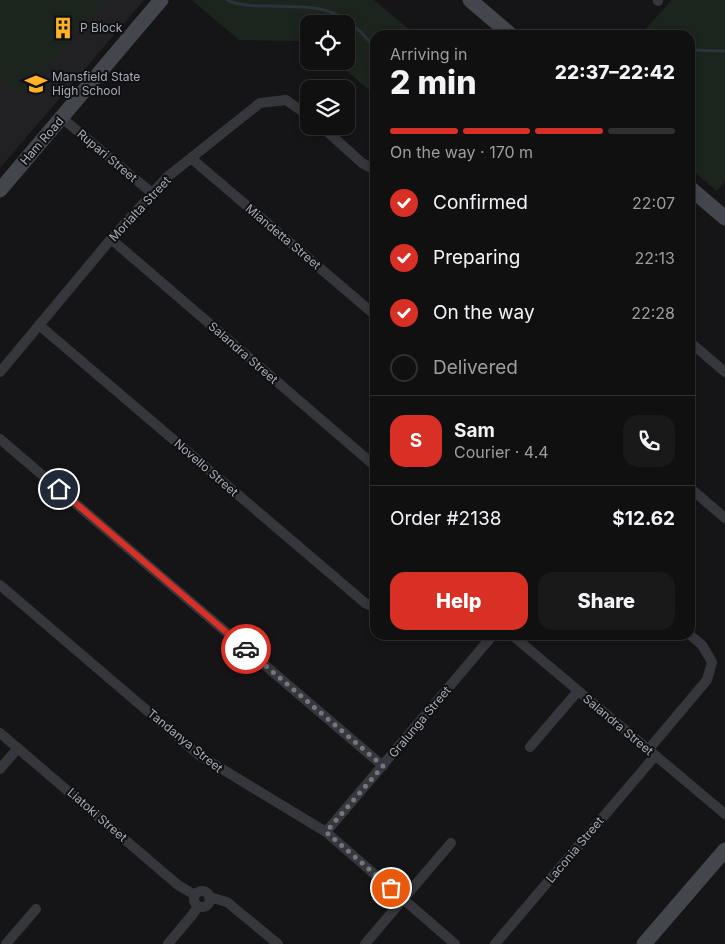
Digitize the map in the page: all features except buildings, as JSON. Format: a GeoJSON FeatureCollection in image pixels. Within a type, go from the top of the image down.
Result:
{"type":"FeatureCollection","features":[{"type":"Feature","properties":{"kind":"street","name":"Ham Road"},"geometry":{"type":"LineString","coordinates":[[0,190],[161,0]]}},
{"type":"Feature","properties":{"kind":"street"},"geometry":{"type":"LineString","coordinates":[[470,0],[505,30]]}},
{"type":"Feature","properties":{"kind":"street","name":"Morialta Street"},"geometry":{"type":"LineString","coordinates":[[0,372],[152,193],[260,103],[286,100],[300,110]]}},
{"type":"Feature","properties":{"kind":"street","name":"Rupari Street"},"geometry":{"type":"LineString","coordinates":[[62,118],[152,193]]}},
{"type":"Feature","properties":{"kind":"street"},"geometry":{"type":"LineString","coordinates":[[330,135],[362,163],[370,167]]}},
{"type":"Feature","properties":{"kind":"street","name":"Miandetta Street"},"geometry":{"type":"LineString","coordinates":[[192,159],[370,311]]}},
{"type":"Feature","properties":{"kind":"street"},"geometry":{"type":"LineString","coordinates":[[695,192],[725,218]]}},
{"type":"Feature","properties":{"kind":"street","name":"Salandra Street"},"geometry":{"type":"LineString","coordinates":[[111,240],[370,462]]}},
{"type":"Feature","properties":{"kind":"street","name":"Novello Street"},"geometry":{"type":"LineString","coordinates":[[39,325],[364,604],[370,606]]}},
{"type":"Feature","properties":{"kind":"street"},"geometry":{"type":"LineString","coordinates":[[695,346],[725,372]]}},
{"type":"Feature","properties":{"kind":"street"},"geometry":{"type":"LineString","coordinates":[[0,439],[383,766]]}},
{"type":"Feature","properties":{"kind":"street"},"geometry":{"type":"LineString","coordinates":[[695,492],[725,518]]}},
{"type":"Feature","properties":{"kind":"street","name":"Tandanya Street"},"geometry":{"type":"LineString","coordinates":[[0,585],[199,755],[219,769],[326,832],[404,899]]}},
{"type":"Feature","properties":{"kind":"street","name":"Laconia Street"},"geometry":{"type":"LineString","coordinates":[[495,944],[652,753],[707,680],[712,662],[702,645],[695,639]]}},
{"type":"Feature","properties":{"kind":"street","name":"Gralunga Street"},"geometry":{"type":"LineString","coordinates":[[326,832],[490,640]]}},
{"type":"Feature","properties":{"kind":"street","name":"Salandra Street"},"geometry":{"type":"LineString","coordinates":[[518,640],[725,814]]}},
{"type":"Feature","properties":{"kind":"street"},"geometry":{"type":"LineString","coordinates":[[530,747],[578,691]]}},
{"type":"Feature","properties":{"kind":"street","name":"Liatoki Street"},"geometry":{"type":"LineString","coordinates":[[0,733],[178,885],[195,895]]}},
{"type":"Feature","properties":{"kind":"street"},"geometry":{"type":"LineString","coordinates":[[0,769],[18,748]]}},
{"type":"Feature","properties":{"kind":"street"},"geometry":{"type":"LineString","coordinates":[[366,944],[451,843]]}},
{"type":"Feature","properties":{"kind":"street"},"geometry":{"type":"LineString","coordinates":[[644,944],[725,850]]}},
{"type":"Feature","properties":{"kind":"street"},"geometry":{"type":"LineString","coordinates":[[198,906],[194,902],[195,895],[202,891],[209,897],[227,902],[278,944]]}},
{"type":"Feature","properties":{"kind":"street"},"geometry":{"type":"LineString","coordinates":[[198,906],[207,905],[209,897]]}},
{"type":"Feature","properties":{"kind":"street"},"geometry":{"type":"LineString","coordinates":[[404,899],[455,944]]}},
{"type":"Feature","properties":{"kind":"street"},"geometry":{"type":"LineString","coordinates":[[168,944],[186,925],[198,906]]}},
{"type":"Feature","properties":{"kind":"street"},"geometry":{"type":"LineString","coordinates":[[6,944],[36,909]]}},
{"type":"Feature","properties":{"kind":"shaded area","name":"Mansfield State High School"},"geometry":{"type":"Polygon","coordinates":[[[0,0],[144,0],[0,168],[0,0]]]}},
{"type":"Feature","properties":{"kind":"shaded area"},"geometry":{"type":"Polygon","coordinates":[[[0,0],[104,0],[23,96],[0,76],[0,0]]]}},
{"type":"Feature","properties":{"kind":"shaded area"},"geometry":{"type":"Polygon","coordinates":[[[192,0],[374,0],[410,30],[370,30],[370,91],[346,70],[355,70],[355,15],[300,15],[300,41],[239,40],[192,0]]]}},
{"type":"Feature","properties":{"kind":"shaded area"},"geometry":{"type":"Polygon","coordinates":[[[672,0],[725,0],[725,181],[717,191],[695,172],[695,30],[645,30],[672,0]]]}},
{"type":"Feature","properties":{"kind":"waterway"},"geometry":{"type":"LineString","coordinates":[[227,0],[248,5],[316,8],[328,11],[351,23],[370,42]]}},
{"type":"Feature","properties":{"kind":"waterway"},"geometry":{"type":"LineString","coordinates":[[695,50],[725,51]]}},
{"type":"Feature","properties":{"kind":"way so far"},"geometry":{"type":"LineString","coordinates":[[246,649],[383,766],[326,832],[391,888]]}},
{"type":"Feature","properties":{"kind":"place","name":"P Block"},"geometry":{"type":"Point","coordinates":[63,28]}},
{"type":"Feature","properties":{"kind":"place","name":"Mansfield State High School"},"geometry":{"type":"Point","coordinates":[36,84]}},
{"type":"Feature","properties":{"kind":"route"},"geometry":{"type":"LineString","coordinates":[[59,489],[246,649]]}}]}
